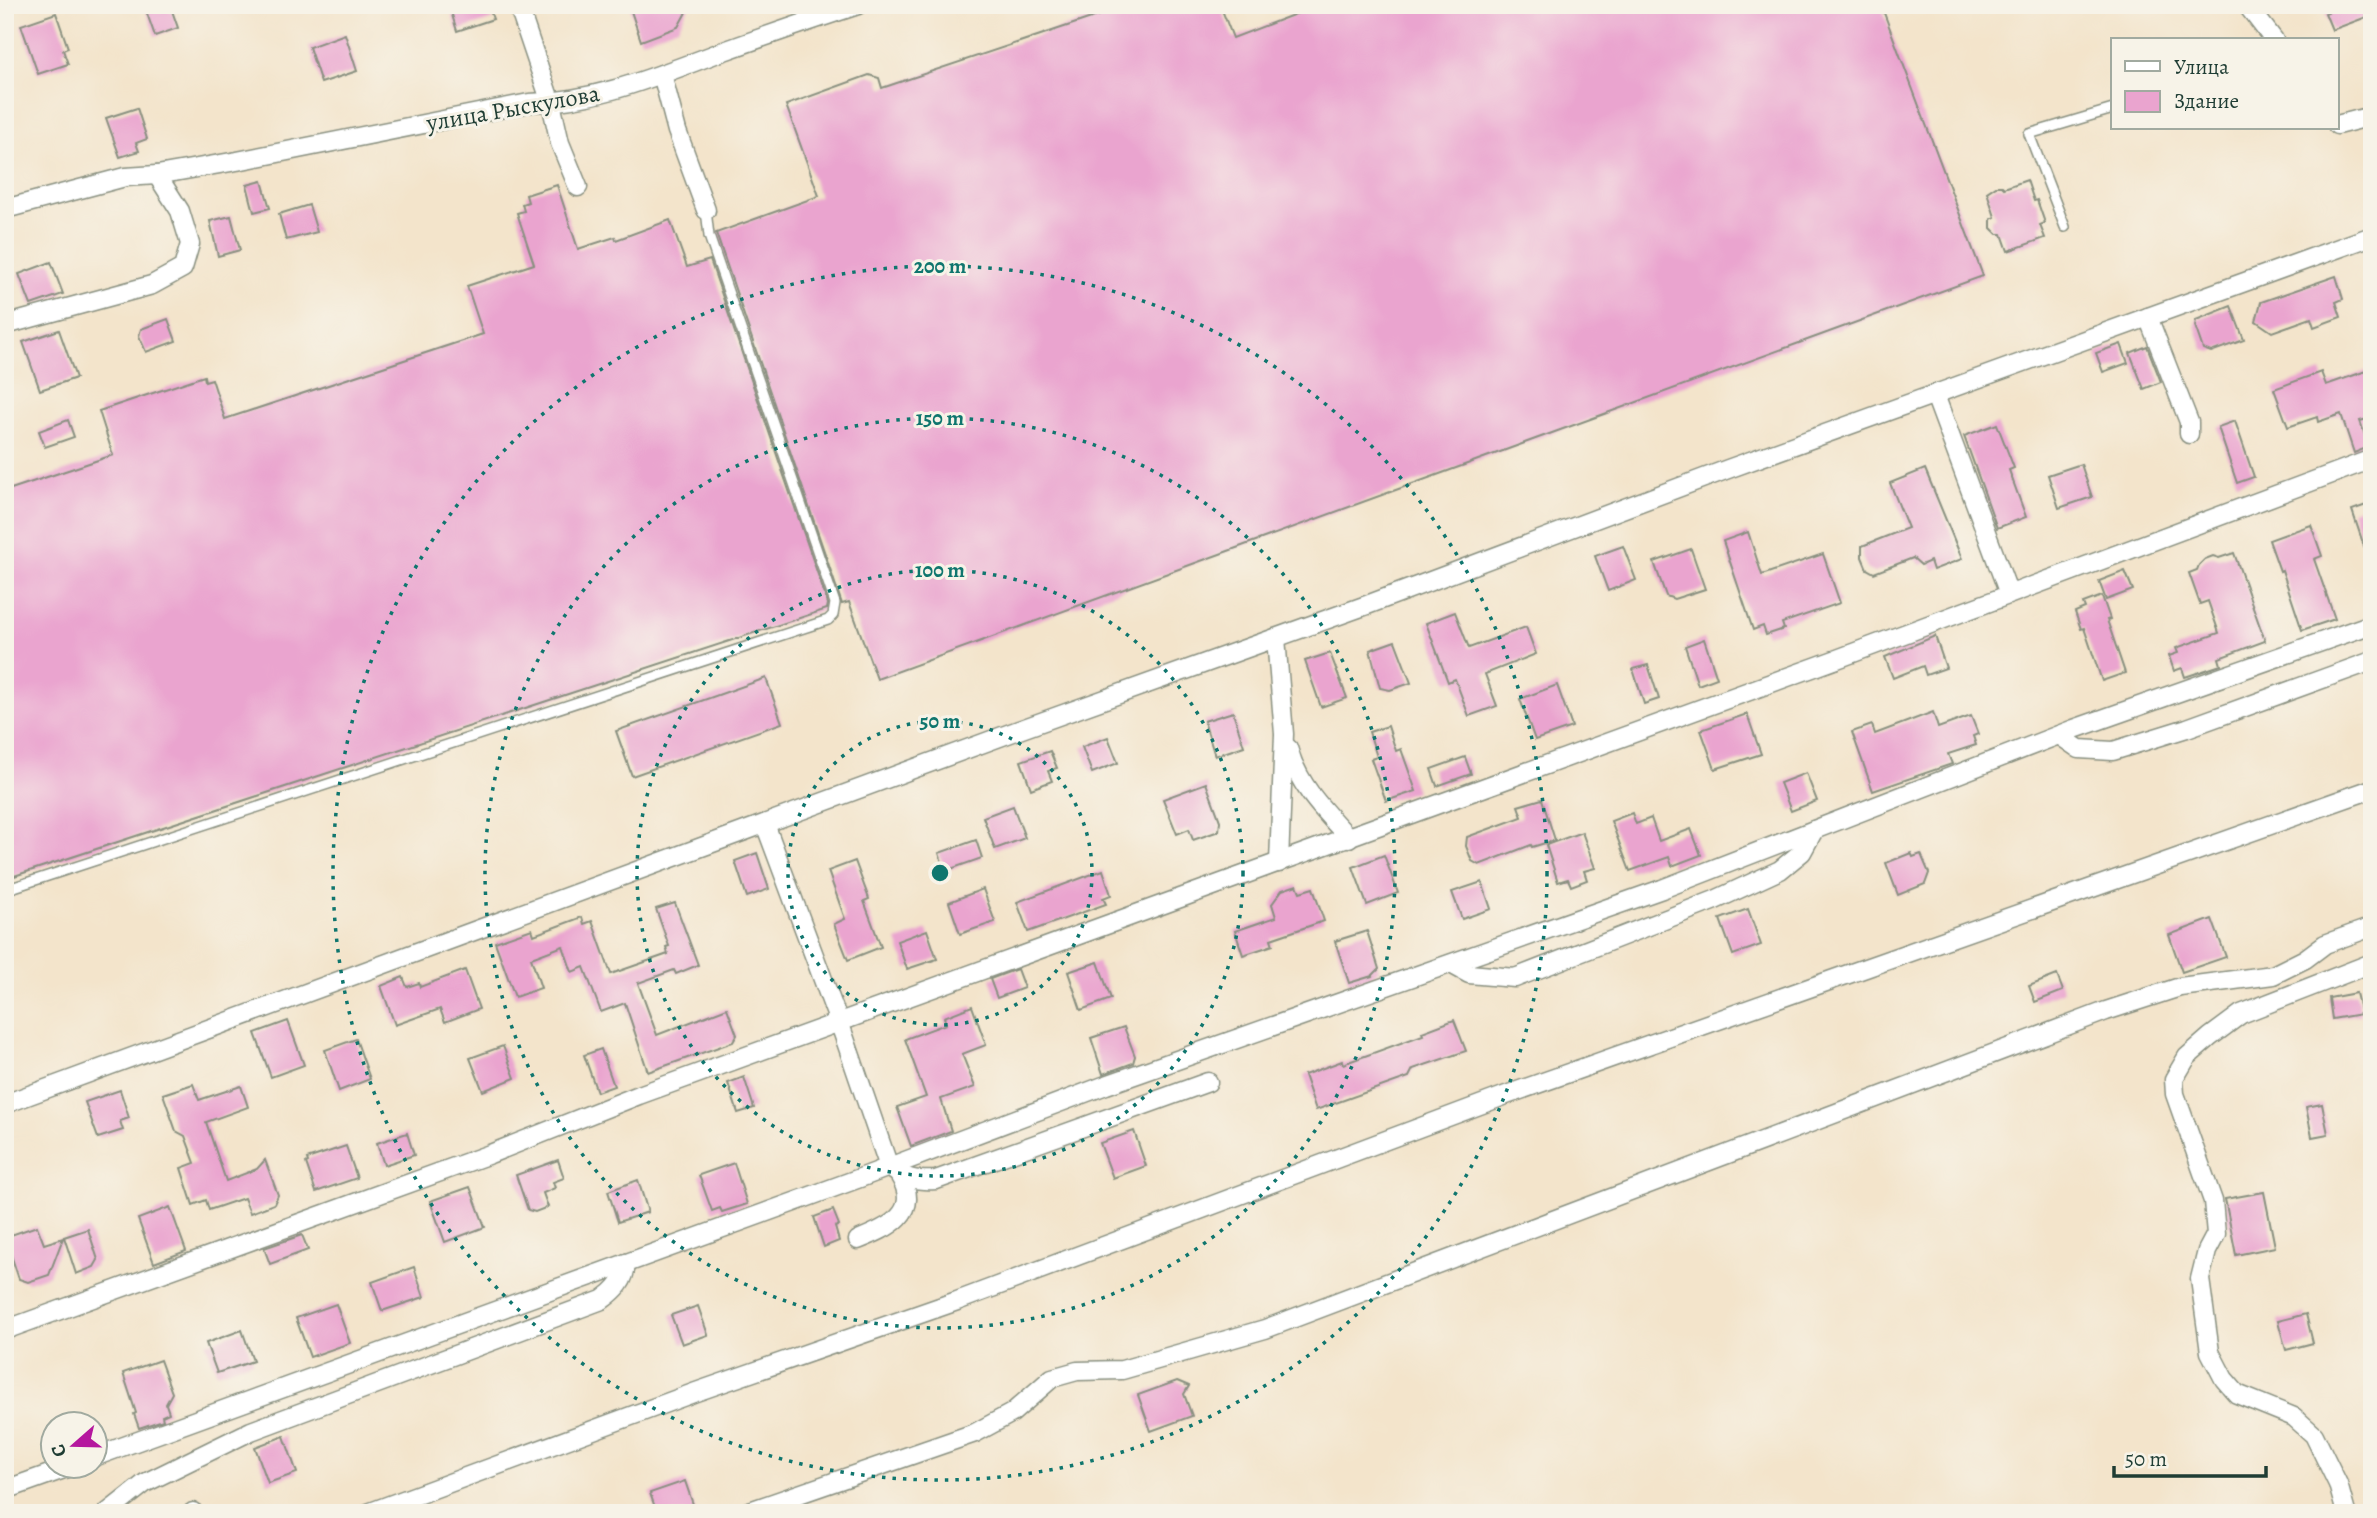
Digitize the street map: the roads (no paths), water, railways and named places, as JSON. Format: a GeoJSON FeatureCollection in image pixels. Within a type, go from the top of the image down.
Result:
{"type":"FeatureCollection","features":[{"type":"Feature","properties":{"kind":"street"},"geometry":{"type":"LineString","coordinates":[[518,5],[551,103],[560,144],[578,187]]}},
{"type":"Feature","properties":{"kind":"street","name":"улица Рыскулова"},"geometry":{"type":"LineString","coordinates":[[5,209],[125,177],[158,174],[529,103],[551,103],[604,94],[859,5]]}},
{"type":"Feature","properties":{"kind":"street"},"geometry":{"type":"LineString","coordinates":[[2246,5],[2273,38]]}},
{"type":"Feature","properties":{"kind":"street"},"geometry":{"type":"LineString","coordinates":[[662,74],[677,131],[706,210]]}},
{"type":"Feature","properties":{"kind":"street"},"geometry":{"type":"LineString","coordinates":[[2338,125],[2372,117]]}},
{"type":"Feature","properties":{"kind":"street"},"geometry":{"type":"LineString","coordinates":[[5,326],[152,285],[183,268],[190,244],[180,211],[158,174]]}},
{"type":"Feature","properties":{"kind":"street"},"geometry":{"type":"LineString","coordinates":[[5,1104],[1016,731],[1553,537],[1728,469],[2372,236]]}},
{"type":"Feature","properties":{"kind":"street"},"geometry":{"type":"LineString","coordinates":[[2148,317],[2189,422],[2189,434]]}},
{"type":"Feature","properties":{"kind":"street"},"geometry":{"type":"LineString","coordinates":[[1935,395],[2009,594]]}},
{"type":"Feature","properties":{"kind":"street"},"geometry":{"type":"LineString","coordinates":[[5,1331],[490,1154],[639,1095],[1349,838],[2372,459]]}},
{"type":"Feature","properties":{"kind":"street"},"geometry":{"type":"LineString","coordinates":[[108,1452],[626,1263],[894,1171],[1107,1085],[1662,889],[2059,735],[2372,624]]}},
{"type":"Feature","properties":{"kind":"street"},"geometry":{"type":"LineString","coordinates":[[1276,638],[1284,734],[1279,863]]}},
{"type":"Feature","properties":{"kind":"street"},"geometry":{"type":"LineString","coordinates":[[2059,735],[2079,748],[2113,751],[2187,728],[2372,662]]}},
{"type":"Feature","properties":{"kind":"street"},"geometry":{"type":"LineString","coordinates":[[1284,734],[1293,765],[1311,798],[1349,838]]}},
{"type":"Feature","properties":{"kind":"street"},"geometry":{"type":"LineString","coordinates":[[368,1513],[696,1392],[957,1301],[1522,1090],[2372,789]]}},
{"type":"Feature","properties":{"kind":"street"},"geometry":{"type":"LineString","coordinates":[[765,824],[894,1171],[905,1185],[908,1200],[902,1215],[883,1230],[858,1240]]}},
{"type":"Feature","properties":{"kind":"street"},"geometry":{"type":"LineString","coordinates":[[1451,964],[1469,974],[1515,978],[1715,900],[1780,870],[1802,852],[1814,830]]}},
{"type":"Feature","properties":{"kind":"street"},"geometry":{"type":"LineString","coordinates":[[744,1513],[975,1433],[1012,1413],[1052,1378],[1077,1371],[1122,1370],[1265,1329],[2106,1012],[2180,987],[2273,975],[2305,959],[2325,944],[2372,927]]}},
{"type":"Feature","properties":{"kind":"street"},"geometry":{"type":"LineString","coordinates":[[2346,1513],[2338,1484],[2314,1435],[2294,1417],[2237,1394],[2224,1379],[2210,1352],[2200,1279],[2207,1251],[2216,1234],[2213,1201],[2175,1094],[2174,1079],[2187,1057],[2241,1014],[2372,963]]}},
{"type":"Feature","properties":{"kind":"street"},"geometry":{"type":"LineString","coordinates":[[894,1171],[917,1181],[936,1180],[1208,1082]]}},
{"type":"Feature","properties":{"kind":"street"},"geometry":{"type":"LineString","coordinates":[[107,1513],[145,1483],[251,1431],[602,1300],[615,1291],[625,1275],[626,1263]]}},
{"type":"Feature","properties":{"kind":"street"},"geometry":{"type":"LineString","coordinates":[[5,1490],[38,1478]]}},
{"type":"Feature","properties":{"kind":"lane"},"geometry":{"type":"LineString","coordinates":[[2065,227],[2029,134],[2111,110]]}},
{"type":"Feature","properties":{"kind":"lane"},"geometry":{"type":"LineString","coordinates":[[5,890],[828,620],[833,615],[835,603],[709,236],[706,210]]}}]}
